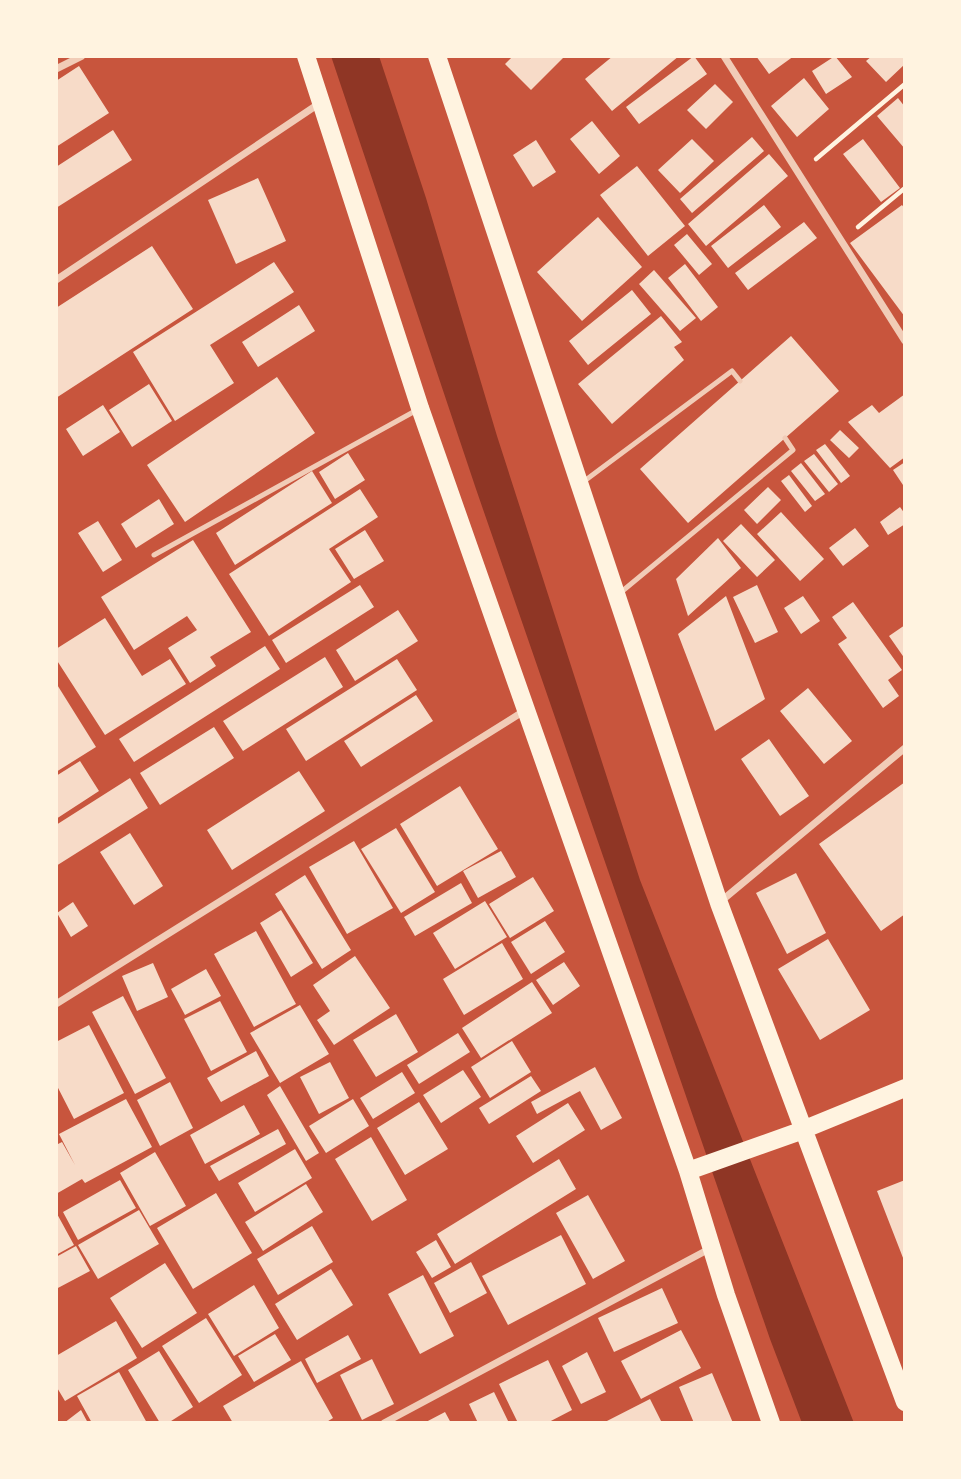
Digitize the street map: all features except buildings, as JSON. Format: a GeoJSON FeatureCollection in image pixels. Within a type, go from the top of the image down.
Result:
{"type":"FeatureCollection","features":[{"type":"Feature","properties":{"kind":"main road"},"geometry":{"type":"LineString","coordinates":[[306,56],[420,408],[525,711],[694,1169],[711,1248],[772,1423]]}},
{"type":"Feature","properties":{"kind":"main road"},"geometry":{"type":"LineString","coordinates":[[437,56],[719,903],[800,1132],[905,1402]]}},
{"type":"Feature","properties":{"kind":"main road"},"geometry":{"type":"LineString","coordinates":[[694,1169],[800,1132],[905,1088]]}},
{"type":"Feature","properties":{"kind":"street"},"geometry":{"type":"LineString","coordinates":[[56,69],[82,56]]}},
{"type":"Feature","properties":{"kind":"street"},"geometry":{"type":"LineString","coordinates":[[724,56],[905,341]]}},
{"type":"Feature","properties":{"kind":"street"},"geometry":{"type":"LineString","coordinates":[[56,279],[321,102]]}},
{"type":"Feature","properties":{"kind":"street"},"geometry":{"type":"LineString","coordinates":[[56,1004],[525,711]]}},
{"type":"Feature","properties":{"kind":"street"},"geometry":{"type":"LineString","coordinates":[[719,903],[905,748]]}},
{"type":"Feature","properties":{"kind":"street"},"geometry":{"type":"LineString","coordinates":[[384,1423],[711,1248]]}},
{"type":"Feature","properties":{"kind":"lane"},"geometry":{"type":"LineString","coordinates":[[578,486],[732,371],[740,381]]}},
{"type":"Feature","properties":{"kind":"lane"},"geometry":{"type":"LineString","coordinates":[[154,555],[420,408]]}},
{"type":"Feature","properties":{"kind":"lane"},"geometry":{"type":"LineString","coordinates":[[615,597],[793,450],[785,438]]}},
{"type":"Feature","properties":{"kind":"path"},"geometry":{"type":"LineString","coordinates":[[799,173],[905,84]]}},
{"type":"Feature","properties":{"kind":"path"},"geometry":{"type":"LineString","coordinates":[[841,240],[905,188]]}},
{"type":"Feature","properties":{"kind":"shaded area"},"geometry":{"type":"Polygon","coordinates":[[[331,56],[379,56],[426,198],[497,436],[640,880],[854,1423],[802,1423],[770,1339],[476,489],[331,56]]]}}]}
